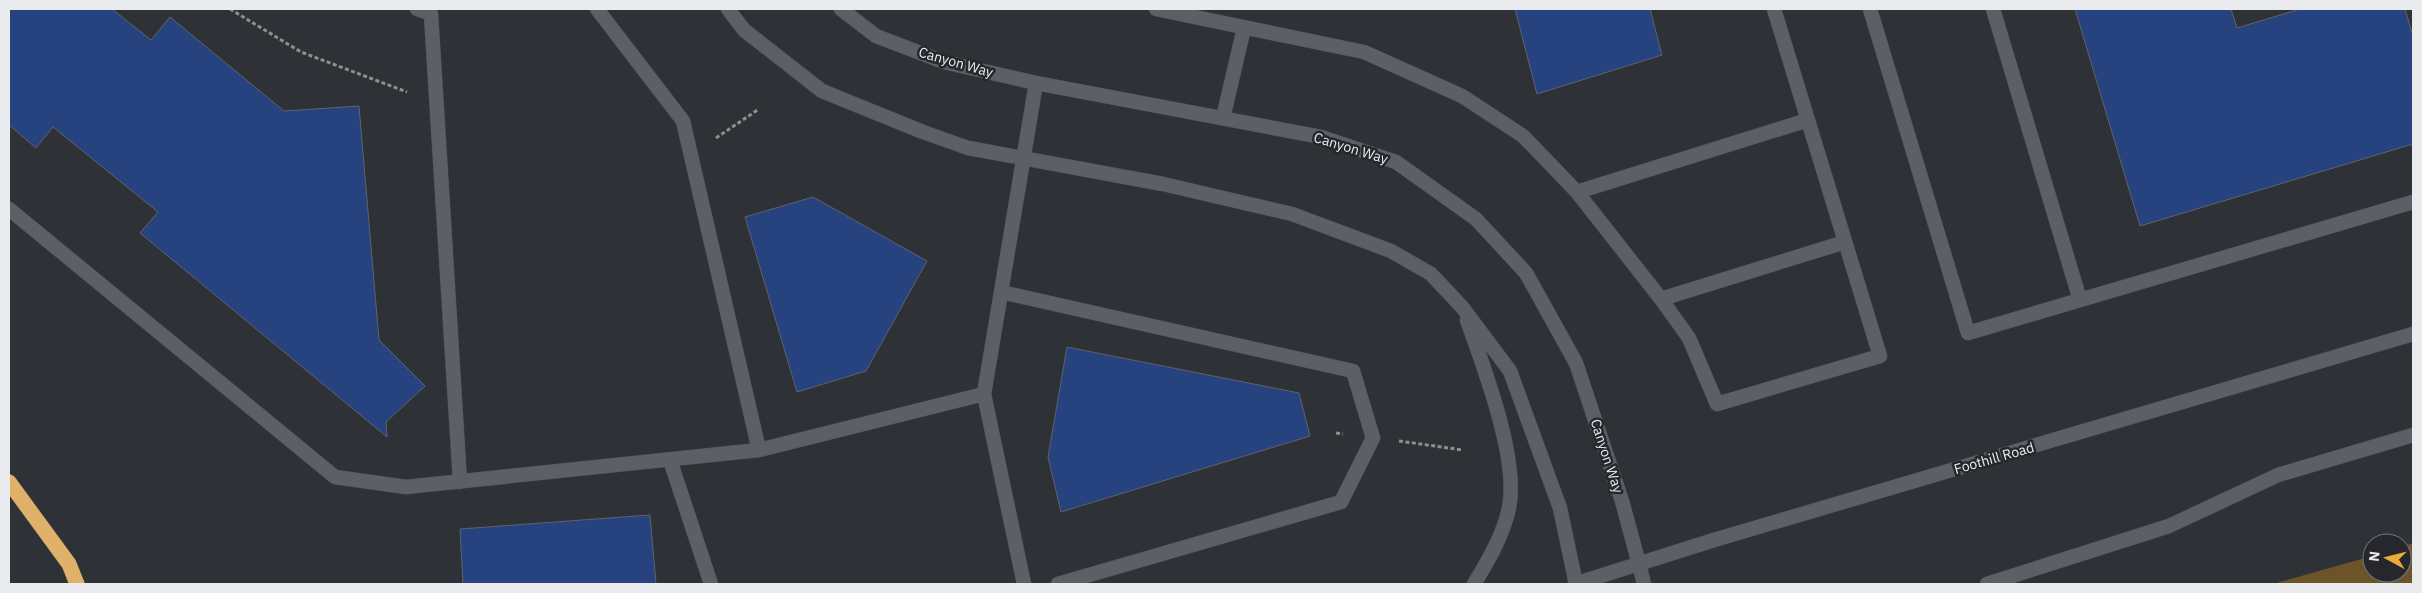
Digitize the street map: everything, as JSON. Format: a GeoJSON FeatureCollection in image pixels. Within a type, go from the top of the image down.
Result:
{"type":"FeatureCollection","features":[{"type":"Feature","properties":{"kind":"highway"},"geometry":{"type":"LineString","coordinates":[[9,482],[68,564],[77,584]]}},
{"type":"Feature","properties":{"kind":"street"},"geometry":{"type":"LineString","coordinates":[[417,9],[431,14],[460,482]]}},
{"type":"Feature","properties":{"kind":"street"},"geometry":{"type":"LineString","coordinates":[[597,9],[683,121],[759,450]]}},
{"type":"Feature","properties":{"kind":"street"},"geometry":{"type":"LineString","coordinates":[[728,9],[744,30],[822,92],[968,148],[1163,184],[1292,214],[1391,251],[1431,274],[1462,307],[1510,371],[1560,508],[1576,584]]}},
{"type":"Feature","properties":{"kind":"street","name":"Canyon Way"},"geometry":{"type":"LineString","coordinates":[[841,9],[876,36],[944,62],[1036,83],[1321,137],[1396,162],[1476,219],[1526,273],[1576,363],[1622,501],[1644,584]]}},
{"type":"Feature","properties":{"kind":"street"},"geometry":{"type":"LineString","coordinates":[[1156,9],[1186,12],[1244,28],[1364,52],[1462,96],[1523,136],[1577,192],[1635,263],[1689,338],[1717,404],[1880,356],[1774,9]]}},
{"type":"Feature","properties":{"kind":"street"},"geometry":{"type":"LineString","coordinates":[[1870,9],[1968,333],[2413,202]]}},
{"type":"Feature","properties":{"kind":"street"},"geometry":{"type":"LineString","coordinates":[[1993,9],[2080,300]]}},
{"type":"Feature","properties":{"kind":"street"},"geometry":{"type":"LineString","coordinates":[[1223,118],[1244,28]]}},
{"type":"Feature","properties":{"kind":"street"},"geometry":{"type":"LineString","coordinates":[[1024,584],[984,394],[1036,83]]}},
{"type":"Feature","properties":{"kind":"street"},"geometry":{"type":"LineString","coordinates":[[1577,192],[1808,120]]}},
{"type":"Feature","properties":{"kind":"street"},"geometry":{"type":"LineString","coordinates":[[9,208],[335,477],[406,487],[759,450],[984,394]]}},
{"type":"Feature","properties":{"kind":"street"},"geometry":{"type":"LineString","coordinates":[[1661,299],[1845,242]]}},
{"type":"Feature","properties":{"kind":"street"},"geometry":{"type":"LineString","coordinates":[[1001,292],[1353,371],[1373,438],[1341,502],[1058,584]]}},
{"type":"Feature","properties":{"kind":"street"},"geometry":{"type":"LineString","coordinates":[[1462,307],[1494,397],[1509,468],[1509,507],[1493,553],[1474,584]]}},
{"type":"Feature","properties":{"kind":"street","name":"Foothill Road"},"geometry":{"type":"LineString","coordinates":[[1576,584],[2413,334]]}},
{"type":"Feature","properties":{"kind":"street"},"geometry":{"type":"LineString","coordinates":[[1987,584],[2169,526],[2278,475],[2413,435]]}},
{"type":"Feature","properties":{"kind":"street"},"geometry":{"type":"LineString","coordinates":[[670,460],[711,584]]}},
{"type":"Feature","properties":{"kind":"path"},"geometry":{"type":"LineString","coordinates":[[230,9],[301,52],[417,95],[436,94]]}},
{"type":"Feature","properties":{"kind":"path"},"geometry":{"type":"LineString","coordinates":[[691,155],[759,109]]}},
{"type":"Feature","properties":{"kind":"shaded area"},"geometry":{"type":"Polygon","coordinates":[[[2412,543],[2413,584],[2273,584],[2362,559],[2362,583],[2412,583],[2412,543]]]}},
{"type":"Feature","properties":{"kind":"building"},"geometry":{"type":"Polygon","coordinates":[[[9,9],[112,9],[151,40],[170,17],[284,111],[359,106],[379,340],[425,386],[386,422],[387,437],[140,233],[158,212],[53,127],[36,148],[9,125],[9,9]]]}},
{"type":"Feature","properties":{"kind":"building"},"geometry":{"type":"Polygon","coordinates":[[[1515,9],[1650,9],[1662,55],[1537,94],[1515,9]]]}},
{"type":"Feature","properties":{"kind":"building"},"geometry":{"type":"Polygon","coordinates":[[[2075,9],[2231,9],[2237,28],[2300,9],[2405,9],[2413,36],[2413,144],[2140,226],[2075,9]]]}},
{"type":"Feature","properties":{"kind":"building"},"geometry":{"type":"Polygon","coordinates":[[[813,197],[927,261],[866,371],[797,392],[745,217],[813,197]]]}},
{"type":"Feature","properties":{"kind":"building"},"geometry":{"type":"Polygon","coordinates":[[[1067,347],[1299,393],[1310,436],[1061,512],[1048,457],[1067,347]]]}},
{"type":"Feature","properties":{"kind":"building"},"geometry":{"type":"Polygon","coordinates":[[[650,515],[656,584],[463,584],[460,529],[650,515]]]}}]}
